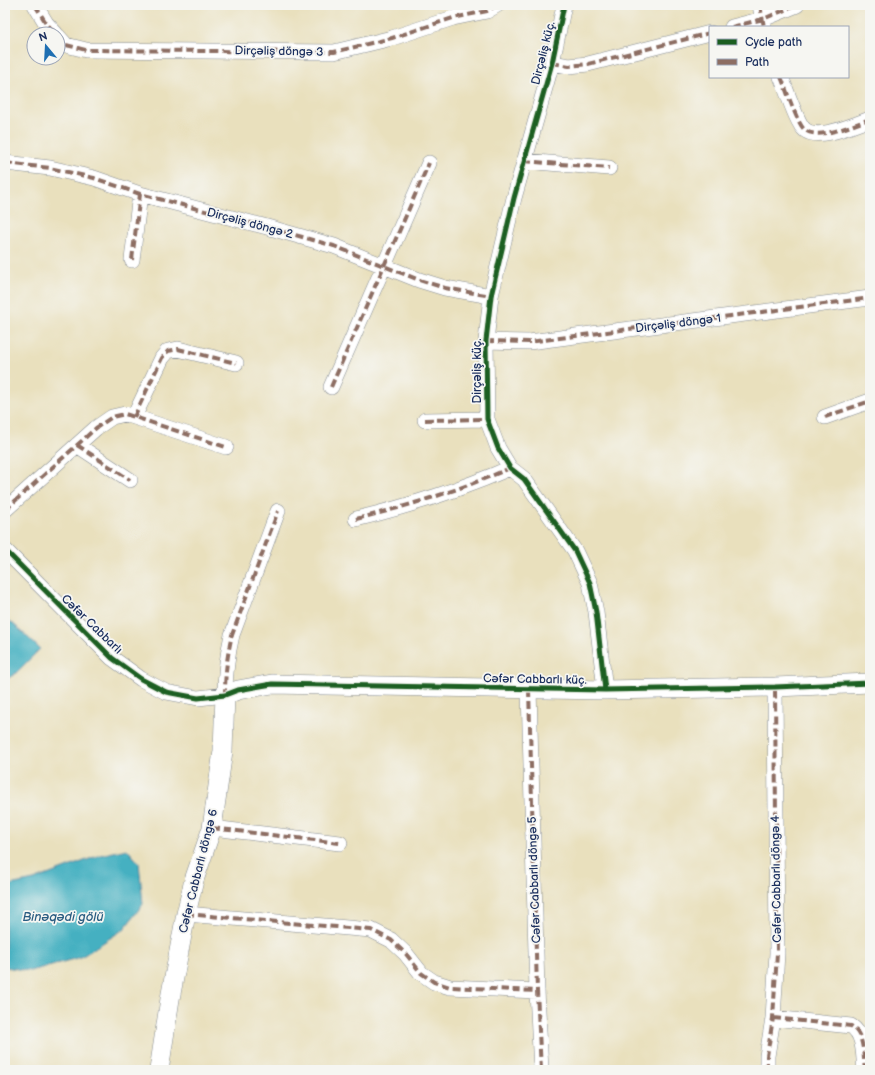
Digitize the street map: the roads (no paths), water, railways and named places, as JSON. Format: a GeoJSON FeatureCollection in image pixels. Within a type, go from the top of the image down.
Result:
{"type":"FeatureCollection","features":[{"type":"Feature","properties":{"kind":"street"},"geometry":{"type":"LineString","coordinates":[[35,5],[49,26]]}},
{"type":"Feature","properties":{"kind":"street","name":"Dirçəliş döngə 3"},"geometry":{"type":"LineString","coordinates":[[66,45],[86,50],[334,52],[392,38],[453,18],[487,11],[496,5]]}},
{"type":"Feature","properties":{"kind":"street","name":"Dirçəliş küç."},"geometry":{"type":"LineString","coordinates":[[564,5],[552,63],[514,198],[491,296],[486,341],[487,419],[498,448],[510,468],[524,479],[575,551],[590,583],[596,612],[605,690]]}},
{"type":"Feature","properties":{"kind":"street"},"geometry":{"type":"LineString","coordinates":[[735,26],[797,5]]}},
{"type":"Feature","properties":{"kind":"street"},"geometry":{"type":"LineString","coordinates":[[552,63],[569,66],[588,64],[709,33]]}},
{"type":"Feature","properties":{"kind":"street"},"geometry":{"type":"LineString","coordinates":[[781,78],[799,121],[805,130],[814,134],[827,133],[870,119]]}},
{"type":"Feature","properties":{"kind":"street"},"geometry":{"type":"LineString","coordinates":[[524,161],[609,168]]}},
{"type":"Feature","properties":{"kind":"street","name":"Dirçəliş döngə 2"},"geometry":{"type":"LineString","coordinates":[[5,163],[50,168],[94,178],[140,194],[334,246],[419,280],[446,288],[491,296]]}},
{"type":"Feature","properties":{"kind":"street"},"geometry":{"type":"LineString","coordinates":[[330,387],[429,163]]}},
{"type":"Feature","properties":{"kind":"street"},"geometry":{"type":"LineString","coordinates":[[132,260],[140,194]]}},
{"type":"Feature","properties":{"kind":"street","name":"Dirçəliş döngə 1"},"geometry":{"type":"LineString","coordinates":[[486,341],[529,342],[870,298]]}},
{"type":"Feature","properties":{"kind":"street"},"geometry":{"type":"LineString","coordinates":[[134,417],[162,358],[168,351],[178,349],[236,362]]}},
{"type":"Feature","properties":{"kind":"street"},"geometry":{"type":"LineString","coordinates":[[825,417],[870,401]]}},
{"type":"Feature","properties":{"kind":"street"},"geometry":{"type":"LineString","coordinates":[[5,510],[96,428],[112,418],[125,414],[226,447]]}},
{"type":"Feature","properties":{"kind":"street"},"geometry":{"type":"LineString","coordinates":[[425,420],[487,419]]}},
{"type":"Feature","properties":{"kind":"street"},"geometry":{"type":"LineString","coordinates":[[77,445],[130,480]]}},
{"type":"Feature","properties":{"kind":"street"},"geometry":{"type":"LineString","coordinates":[[356,519],[407,506],[484,480],[510,468]]}},
{"type":"Feature","properties":{"kind":"street"},"geometry":{"type":"LineString","coordinates":[[225,696],[227,654],[232,636],[278,511]]}},
{"type":"Feature","properties":{"kind":"street","name":"Cəfər Cabbarlı"},"geometry":{"type":"LineString","coordinates":[[5,550],[112,658],[141,679],[166,692],[198,698],[225,696]]}},
{"type":"Feature","properties":{"kind":"street","name":"Cəfər Cabbarlı küç."},"geometry":{"type":"LineString","coordinates":[[225,696],[238,690],[272,684],[605,690],[775,687],[870,683]]}},
{"type":"Feature","properties":{"kind":"street","name":"Cəfər Cabbarlı döngə 4"},"geometry":{"type":"LineString","coordinates":[[767,1070],[766,1056],[773,1018],[777,953],[775,687]]}},
{"type":"Feature","properties":{"kind":"street","name":"Cəfər Cabbarlı döngə 5"},"geometry":{"type":"LineString","coordinates":[[529,689],[537,991],[541,1070]]}},
{"type":"Feature","properties":{"kind":"street","name":"Cəfər Cabbarlı döngə 6"},"geometry":{"type":"LineString","coordinates":[[158,1070],[186,914],[194,880],[212,828],[223,751],[225,696]]}},
{"type":"Feature","properties":{"kind":"street"},"geometry":{"type":"LineString","coordinates":[[212,828],[340,843]]}},
{"type":"Feature","properties":{"kind":"street"},"geometry":{"type":"LineString","coordinates":[[186,914],[371,930],[391,940],[406,954],[421,973],[434,982],[450,987],[537,991]]}},
{"type":"Feature","properties":{"kind":"street"},"geometry":{"type":"LineString","coordinates":[[773,1018],[851,1026],[857,1030],[861,1039],[865,1070]]}},
{"type":"Feature","properties":{"kind":"water"},"geometry":{"type":"Polygon","coordinates":[[[5,617],[40,649],[15,674],[5,680],[5,617]]]}},
{"type":"Feature","properties":{"kind":"water","name":"Binəqədi gölü"},"geometry":{"type":"Polygon","coordinates":[[[127,849],[139,863],[143,904],[124,929],[81,957],[30,971],[5,967],[5,886],[34,880],[100,855],[127,849]]]}}]}
